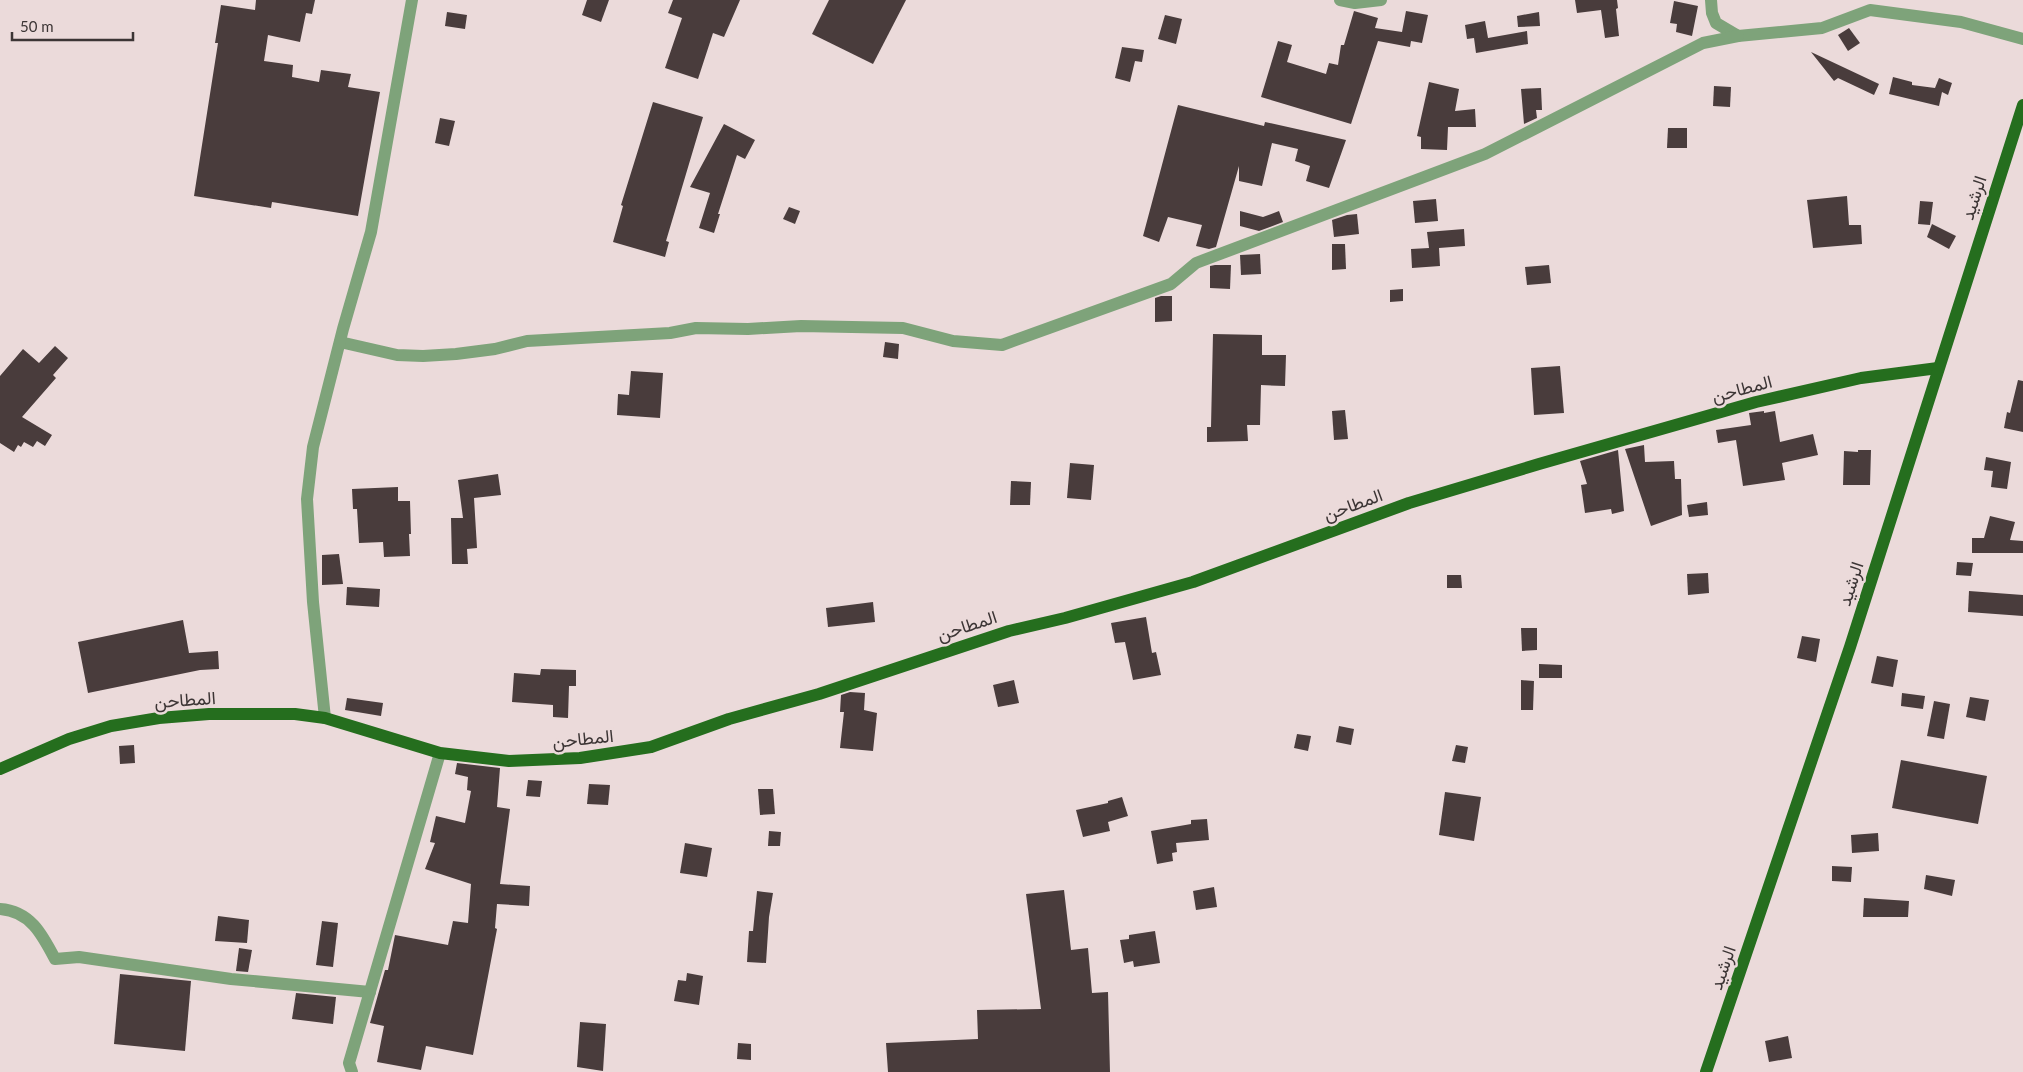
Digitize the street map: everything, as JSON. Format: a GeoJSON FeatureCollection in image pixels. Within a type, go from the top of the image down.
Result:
{"type":"FeatureCollection","features":[{"type":"Feature","properties":{"kind":"main road","name":"الرشيد"},"geometry":{"type":"LineString","coordinates":[[1706,1072],[1850,647],[2023,105]]}},
{"type":"Feature","properties":{"kind":"main road","name":"المطاحن"},"geometry":{"type":"LineString","coordinates":[[0,769],[69,739],[111,726],[159,718],[209,714],[295,714],[325,718],[440,753],[509,762],[580,758],[651,747],[730,719],[819,694],[1009,631],[1065,618],[1193,582],[1409,503],[1539,464],[1756,402],[1860,378],[1938,368]]}},
{"type":"Feature","properties":{"kind":"street"},"geometry":{"type":"LineString","coordinates":[[325,718],[313,602],[308,499],[314,447],[340,342],[371,232],[412,0]]}},
{"type":"Feature","properties":{"kind":"street"},"geometry":{"type":"LineString","coordinates":[[1340,0],[1355,2],[1381,0]]}},
{"type":"Feature","properties":{"kind":"street"},"geometry":{"type":"LineString","coordinates":[[1711,0],[1712,13],[1716,23],[1738,36]]}},
{"type":"Feature","properties":{"kind":"street"},"geometry":{"type":"LineString","coordinates":[[340,342],[397,355],[440,355],[495,349],[527,341],[670,333],[696,328],[748,329],[801,326],[903,328],[953,341],[1002,345],[1171,284],[1196,263],[1485,154],[1703,43],[1738,36],[1822,28],[1870,10],[1961,22],[2023,39]]}},
{"type":"Feature","properties":{"kind":"street"},"geometry":{"type":"LineString","coordinates":[[352,1072],[349,1063],[440,753]]}},
{"type":"Feature","properties":{"kind":"street"},"geometry":{"type":"LineString","coordinates":[[0,909],[12,910],[28,918],[47,944],[55,959],[79,957],[231,979],[370,992]]}},
{"type":"Feature","properties":{"kind":"building"},"geometry":{"type":"Polygon","coordinates":[[[256,0],[315,0],[312,14],[306,13],[300,42],[268,35],[264,61],[293,65],[292,77],[319,82],[321,70],[351,74],[348,87],[380,92],[358,216],[272,202],[271,208],[194,196],[218,43],[215,43],[221,5],[255,10],[256,0]]]}},
{"type":"Feature","properties":{"kind":"building"},"geometry":{"type":"Polygon","coordinates":[[[587,0],[609,0],[601,22],[582,15],[587,0]]]}},
{"type":"Feature","properties":{"kind":"building"},"geometry":{"type":"Polygon","coordinates":[[[673,0],[740,0],[724,37],[713,33],[698,79],[665,68],[682,18],[668,13],[673,0]]]}},
{"type":"Feature","properties":{"kind":"building"},"geometry":{"type":"Polygon","coordinates":[[[829,0],[906,0],[873,64],[812,34],[829,0]]]}},
{"type":"Feature","properties":{"kind":"building"},"geometry":{"type":"Polygon","coordinates":[[[1575,0],[1617,0],[1619,36],[1605,38],[1601,10],[1577,13],[1575,0]]]}},
{"type":"Feature","properties":{"kind":"building"},"geometry":{"type":"Polygon","coordinates":[[[1674,1],[1698,6],[1692,36],[1676,32],[1677,24],[1670,23],[1674,1]]]}},
{"type":"Feature","properties":{"kind":"building"},"geometry":{"type":"Polygon","coordinates":[[[1354,11],[1378,18],[1375,28],[1402,32],[1406,11],[1428,15],[1422,43],[1411,41],[1410,47],[1378,41],[1351,124],[1261,97],[1278,41],[1292,45],[1287,62],[1326,74],[1329,63],[1338,65],[1341,45],[1344,45],[1354,11]]]}},
{"type":"Feature","properties":{"kind":"building"},"geometry":{"type":"Polygon","coordinates":[[[447,12],[467,15],[465,29],[445,26],[447,12]]]}},
{"type":"Feature","properties":{"kind":"building"},"geometry":{"type":"Polygon","coordinates":[[[1539,12],[1540,26],[1518,27],[1517,16],[1539,12]]]}},
{"type":"Feature","properties":{"kind":"building"},"geometry":{"type":"Polygon","coordinates":[[[1165,15],[1182,19],[1176,44],[1158,39],[1165,15]]]}},
{"type":"Feature","properties":{"kind":"building"},"geometry":{"type":"Polygon","coordinates":[[[1485,21],[1488,38],[1527,31],[1528,44],[1476,53],[1474,38],[1467,39],[1465,25],[1485,21]]]}},
{"type":"Feature","properties":{"kind":"building"},"geometry":{"type":"Polygon","coordinates":[[[1849,28],[1860,43],[1848,51],[1838,35],[1849,28]]]}},
{"type":"Feature","properties":{"kind":"building"},"geometry":{"type":"Polygon","coordinates":[[[1122,47],[1144,50],[1142,62],[1135,61],[1130,82],[1115,78],[1122,47]]]}},
{"type":"Feature","properties":{"kind":"building"},"geometry":{"type":"Polygon","coordinates":[[[1811,52],[1879,84],[1874,95],[1838,78],[1834,81],[1811,52]]]}},
{"type":"Feature","properties":{"kind":"building"},"geometry":{"type":"Polygon","coordinates":[[[1893,77],[1912,82],[1912,85],[1935,88],[1939,78],[1952,83],[1948,95],[1942,92],[1939,106],[1889,94],[1893,77]]]}},
{"type":"Feature","properties":{"kind":"building"},"geometry":{"type":"Polygon","coordinates":[[[1429,82],[1459,89],[1455,111],[1475,109],[1476,127],[1448,127],[1447,150],[1421,149],[1421,137],[1417,136],[1429,82]]]}},
{"type":"Feature","properties":{"kind":"building"},"geometry":{"type":"Polygon","coordinates":[[[1714,86],[1731,87],[1730,107],[1713,106],[1714,86]]]}},
{"type":"Feature","properties":{"kind":"building"},"geometry":{"type":"Polygon","coordinates":[[[1541,88],[1542,110],[1536,110],[1537,118],[1524,124],[1521,89],[1541,88]]]}},
{"type":"Feature","properties":{"kind":"building"},"geometry":{"type":"Polygon","coordinates":[[[653,102],[703,117],[666,241],[669,242],[665,257],[613,242],[623,206],[621,205],[653,102]]]}},
{"type":"Feature","properties":{"kind":"building"},"geometry":{"type":"Polygon","coordinates":[[[1178,105],[1264,126],[1265,122],[1346,140],[1329,188],[1306,181],[1310,166],[1295,161],[1298,149],[1272,143],[1262,186],[1239,181],[1239,166],[1216,247],[1209,249],[1196,246],[1202,225],[1168,217],[1159,242],[1143,236],[1178,105]]]}},
{"type":"Feature","properties":{"kind":"building"},"geometry":{"type":"Polygon","coordinates":[[[440,118],[455,121],[449,146],[435,143],[440,118]]]}},
{"type":"Feature","properties":{"kind":"building"},"geometry":{"type":"Polygon","coordinates":[[[724,124],[755,140],[745,159],[737,155],[718,214],[720,214],[714,233],[699,228],[710,193],[690,187],[724,124]]]}},
{"type":"Feature","properties":{"kind":"building"},"geometry":{"type":"Polygon","coordinates":[[[1668,128],[1687,128],[1687,148],[1667,148],[1668,128]]]}},
{"type":"Feature","properties":{"kind":"building"},"geometry":{"type":"Polygon","coordinates":[[[1847,196],[1849,225],[1861,225],[1862,244],[1813,248],[1807,200],[1847,196]]]}},
{"type":"Feature","properties":{"kind":"building"},"geometry":{"type":"Polygon","coordinates":[[[1436,199],[1438,221],[1415,223],[1413,201],[1436,199]]]}},
{"type":"Feature","properties":{"kind":"building"},"geometry":{"type":"Polygon","coordinates":[[[1920,201],[1933,202],[1930,225],[1918,224],[1920,201]]]}},
{"type":"Feature","properties":{"kind":"building"},"geometry":{"type":"Polygon","coordinates":[[[789,207],[800,211],[795,224],[783,219],[789,207]]]}},
{"type":"Feature","properties":{"kind":"building"},"geometry":{"type":"Polygon","coordinates":[[[1240,211],[1263,217],[1279,211],[1283,222],[1259,231],[1240,226],[1240,211]]]}},
{"type":"Feature","properties":{"kind":"building"},"geometry":{"type":"Polygon","coordinates":[[[1357,214],[1359,234],[1334,237],[1332,220],[1357,214]]]}},
{"type":"Feature","properties":{"kind":"building"},"geometry":{"type":"Polygon","coordinates":[[[1932,224],[1956,236],[1949,249],[1927,237],[1932,224]]]}},
{"type":"Feature","properties":{"kind":"building"},"geometry":{"type":"Polygon","coordinates":[[[1464,229],[1465,246],[1439,248],[1440,266],[1412,268],[1411,249],[1429,248],[1427,232],[1464,229]]]}},
{"type":"Feature","properties":{"kind":"building"},"geometry":{"type":"Polygon","coordinates":[[[1332,244],[1345,244],[1346,269],[1332,270],[1332,244]]]}},
{"type":"Feature","properties":{"kind":"building"},"geometry":{"type":"Polygon","coordinates":[[[1260,254],[1261,274],[1241,275],[1240,255],[1260,254]]]}},
{"type":"Feature","properties":{"kind":"building"},"geometry":{"type":"Polygon","coordinates":[[[1231,265],[1230,289],[1210,288],[1210,266],[1231,265]]]}},
{"type":"Feature","properties":{"kind":"building"},"geometry":{"type":"Polygon","coordinates":[[[1549,265],[1551,283],[1527,285],[1525,267],[1549,265]]]}},
{"type":"Feature","properties":{"kind":"building"},"geometry":{"type":"Polygon","coordinates":[[[1403,289],[1403,301],[1390,302],[1390,290],[1403,289]]]}},
{"type":"Feature","properties":{"kind":"building"},"geometry":{"type":"Polygon","coordinates":[[[1172,296],[1172,321],[1155,322],[1155,298],[1172,296]]]}},
{"type":"Feature","properties":{"kind":"building"},"geometry":{"type":"Polygon","coordinates":[[[1213,334],[1262,335],[1262,355],[1286,355],[1285,386],[1261,385],[1260,425],[1247,425],[1248,441],[1207,442],[1207,427],[1211,427],[1213,334]]]}},
{"type":"Feature","properties":{"kind":"building"},"geometry":{"type":"Polygon","coordinates":[[[885,342],[899,344],[898,359],[883,357],[885,342]]]}},
{"type":"Feature","properties":{"kind":"building"},"geometry":{"type":"Polygon","coordinates":[[[55,346],[68,358],[53,375],[56,378],[22,417],[52,435],[45,446],[37,441],[33,447],[24,442],[21,447],[18,445],[14,452],[0,443],[0,376],[23,349],[39,363],[55,346]]]}},
{"type":"Feature","properties":{"kind":"building"},"geometry":{"type":"Polygon","coordinates":[[[1560,366],[1564,413],[1534,415],[1531,368],[1560,366]]]}},
{"type":"Feature","properties":{"kind":"building"},"geometry":{"type":"Polygon","coordinates":[[[631,371],[663,373],[660,418],[617,415],[618,394],[629,395],[631,371]]]}},
{"type":"Feature","properties":{"kind":"building"},"geometry":{"type":"Polygon","coordinates":[[[2018,380],[2023,381],[2023,432],[2004,428],[2007,412],[2010,413],[2018,380]]]}},
{"type":"Feature","properties":{"kind":"building"},"geometry":{"type":"Polygon","coordinates":[[[1345,410],[1348,439],[1334,440],[1332,411],[1345,410]]]}},
{"type":"Feature","properties":{"kind":"building"},"geometry":{"type":"Polygon","coordinates":[[[1764,411],[1764,413],[1775,411],[1780,442],[1813,434],[1818,455],[1782,463],[1785,480],[1743,486],[1736,440],[1718,443],[1716,430],[1751,425],[1749,413],[1764,411]]]}},
{"type":"Feature","properties":{"kind":"building"},"geometry":{"type":"Polygon","coordinates":[[[1644,445],[1645,462],[1674,461],[1675,479],[1681,479],[1682,515],[1651,526],[1625,449],[1644,445]]]}},
{"type":"Feature","properties":{"kind":"building"},"geometry":{"type":"Polygon","coordinates":[[[1618,450],[1624,511],[1612,514],[1611,509],[1585,513],[1581,485],[1587,484],[1580,461],[1618,450]]]}},
{"type":"Feature","properties":{"kind":"building"},"geometry":{"type":"Polygon","coordinates":[[[1858,450],[1871,450],[1870,485],[1843,485],[1844,451],[1858,452],[1858,450]]]}},
{"type":"Feature","properties":{"kind":"building"},"geometry":{"type":"Polygon","coordinates":[[[1986,457],[2011,462],[2007,489],[1991,487],[1993,471],[1984,470],[1986,457]]]}},
{"type":"Feature","properties":{"kind":"building"},"geometry":{"type":"Polygon","coordinates":[[[1070,463],[1094,465],[1091,500],[1067,498],[1070,463]]]}},
{"type":"Feature","properties":{"kind":"building"},"geometry":{"type":"Polygon","coordinates":[[[498,474],[501,495],[474,498],[477,548],[467,549],[468,564],[452,564],[451,518],[463,518],[458,480],[498,474]]]}},
{"type":"Feature","properties":{"kind":"building"},"geometry":{"type":"Polygon","coordinates":[[[1011,481],[1031,482],[1030,505],[1010,505],[1011,481]]]}},
{"type":"Feature","properties":{"kind":"building"},"geometry":{"type":"Polygon","coordinates":[[[398,487],[398,501],[410,501],[410,556],[384,557],[383,542],[359,543],[357,509],[353,509],[352,489],[398,487]]]}},
{"type":"Feature","properties":{"kind":"building"},"geometry":{"type":"Polygon","coordinates":[[[1707,502],[1708,515],[1689,517],[1687,505],[1707,502]]]}},
{"type":"Feature","properties":{"kind":"building"},"geometry":{"type":"Polygon","coordinates":[[[1990,516],[2015,522],[2010,540],[2023,541],[2023,553],[1972,553],[1972,538],[1984,538],[1990,516]]]}},
{"type":"Feature","properties":{"kind":"building"},"geometry":{"type":"Polygon","coordinates":[[[339,554],[343,584],[322,585],[322,555],[339,554]]]}},
{"type":"Feature","properties":{"kind":"building"},"geometry":{"type":"Polygon","coordinates":[[[1957,562],[1973,563],[1971,576],[1956,575],[1957,562]]]}},
{"type":"Feature","properties":{"kind":"building"},"geometry":{"type":"Polygon","coordinates":[[[1708,573],[1709,593],[1688,595],[1687,574],[1708,573]]]}},
{"type":"Feature","properties":{"kind":"building"},"geometry":{"type":"Polygon","coordinates":[[[1447,575],[1461,575],[1462,588],[1447,588],[1447,575]]]}},
{"type":"Feature","properties":{"kind":"building"},"geometry":{"type":"Polygon","coordinates":[[[347,587],[380,589],[379,607],[346,605],[347,587]]]}},
{"type":"Feature","properties":{"kind":"building"},"geometry":{"type":"Polygon","coordinates":[[[1969,591],[2023,595],[2023,616],[1968,612],[1969,591]]]}},
{"type":"Feature","properties":{"kind":"building"},"geometry":{"type":"Polygon","coordinates":[[[873,602],[875,622],[828,627],[826,608],[873,602]]]}},
{"type":"Feature","properties":{"kind":"building"},"geometry":{"type":"Polygon","coordinates":[[[1146,617],[1152,653],[1156,652],[1161,675],[1133,680],[1125,642],[1115,643],[1111,623],[1146,617]]]}},
{"type":"Feature","properties":{"kind":"building"},"geometry":{"type":"Polygon","coordinates":[[[183,620],[189,653],[218,651],[219,669],[200,670],[88,693],[78,642],[183,620]]]}},
{"type":"Feature","properties":{"kind":"building"},"geometry":{"type":"Polygon","coordinates":[[[1521,628],[1537,628],[1537,650],[1522,651],[1521,628]]]}},
{"type":"Feature","properties":{"kind":"building"},"geometry":{"type":"Polygon","coordinates":[[[1802,636],[1820,639],[1816,662],[1797,658],[1802,636]]]}},
{"type":"Feature","properties":{"kind":"building"},"geometry":{"type":"Polygon","coordinates":[[[1877,656],[1898,660],[1893,687],[1871,683],[1877,656]]]}},
{"type":"Feature","properties":{"kind":"building"},"geometry":{"type":"Polygon","coordinates":[[[1539,664],[1562,665],[1562,678],[1539,678],[1539,664]]]}},
{"type":"Feature","properties":{"kind":"building"},"geometry":{"type":"Polygon","coordinates":[[[541,669],[576,670],[576,686],[569,686],[568,718],[553,717],[553,705],[512,702],[514,673],[540,675],[541,669]]]}},
{"type":"Feature","properties":{"kind":"building"},"geometry":{"type":"Polygon","coordinates":[[[1014,680],[1019,703],[998,707],[993,685],[1014,680]]]}},
{"type":"Feature","properties":{"kind":"building"},"geometry":{"type":"Polygon","coordinates":[[[1521,680],[1534,681],[1533,710],[1521,710],[1521,680]]]}},
{"type":"Feature","properties":{"kind":"building"},"geometry":{"type":"Polygon","coordinates":[[[850,692],[865,693],[864,710],[877,713],[873,751],[840,748],[844,712],[840,712],[841,695],[850,692]]]}},
{"type":"Feature","properties":{"kind":"building"},"geometry":{"type":"Polygon","coordinates":[[[1902,693],[1925,696],[1923,709],[1901,706],[1902,693]]]}},
{"type":"Feature","properties":{"kind":"building"},"geometry":{"type":"Polygon","coordinates":[[[1970,697],[1989,700],[1985,721],[1966,717],[1970,697]]]}},
{"type":"Feature","properties":{"kind":"building"},"geometry":{"type":"Polygon","coordinates":[[[347,698],[383,703],[381,716],[345,710],[347,698]]]}},
{"type":"Feature","properties":{"kind":"building"},"geometry":{"type":"Polygon","coordinates":[[[1934,701],[1950,704],[1944,739],[1927,736],[1934,701]]]}},
{"type":"Feature","properties":{"kind":"building"},"geometry":{"type":"Polygon","coordinates":[[[1339,726],[1354,729],[1351,745],[1336,742],[1339,726]]]}},
{"type":"Feature","properties":{"kind":"building"},"geometry":{"type":"Polygon","coordinates":[[[1297,734],[1311,736],[1308,751],[1294,748],[1297,734]]]}},
{"type":"Feature","properties":{"kind":"building"},"geometry":{"type":"Polygon","coordinates":[[[134,745],[135,763],[120,764],[119,746],[134,745]]]}},
{"type":"Feature","properties":{"kind":"building"},"geometry":{"type":"Polygon","coordinates":[[[1456,745],[1468,747],[1465,763],[1452,761],[1456,745]]]}},
{"type":"Feature","properties":{"kind":"building"},"geometry":{"type":"Polygon","coordinates":[[[1901,760],[1987,776],[1978,824],[1892,808],[1901,760]]]}},
{"type":"Feature","properties":{"kind":"building"},"geometry":{"type":"Polygon","coordinates":[[[457,763],[500,768],[497,807],[510,809],[500,884],[530,886],[529,906],[497,904],[495,928],[497,929],[473,1055],[426,1046],[421,1070],[377,1062],[384,1026],[370,1023],[385,970],[388,970],[395,935],[448,945],[453,921],[468,923],[471,884],[425,869],[435,843],[430,842],[436,816],[465,823],[471,791],[467,790],[468,777],[455,774],[457,763]]]}},
{"type":"Feature","properties":{"kind":"building"},"geometry":{"type":"Polygon","coordinates":[[[528,780],[542,781],[540,797],[526,796],[528,780]]]}},
{"type":"Feature","properties":{"kind":"building"},"geometry":{"type":"Polygon","coordinates":[[[589,784],[610,785],[608,805],[587,804],[589,784]]]}},
{"type":"Feature","properties":{"kind":"building"},"geometry":{"type":"Polygon","coordinates":[[[758,789],[773,789],[775,814],[760,815],[758,789]]]}},
{"type":"Feature","properties":{"kind":"building"},"geometry":{"type":"Polygon","coordinates":[[[1445,792],[1481,797],[1474,841],[1439,835],[1445,792]]]}},
{"type":"Feature","properties":{"kind":"building"},"geometry":{"type":"Polygon","coordinates":[[[1122,797],[1128,816],[1108,822],[1110,831],[1083,837],[1076,810],[1108,803],[1108,801],[1122,797]]]}},
{"type":"Feature","properties":{"kind":"building"},"geometry":{"type":"Polygon","coordinates":[[[1207,819],[1209,840],[1176,843],[1177,852],[1172,853],[1173,861],[1157,864],[1151,831],[1191,824],[1191,820],[1207,819]]]}},
{"type":"Feature","properties":{"kind":"building"},"geometry":{"type":"Polygon","coordinates":[[[769,831],[781,832],[780,846],[768,846],[769,831]]]}},
{"type":"Feature","properties":{"kind":"building"},"geometry":{"type":"Polygon","coordinates":[[[1878,833],[1879,851],[1852,853],[1851,835],[1878,833]]]}},
{"type":"Feature","properties":{"kind":"building"},"geometry":{"type":"Polygon","coordinates":[[[685,843],[712,848],[707,877],[680,873],[685,843]]]}},
{"type":"Feature","properties":{"kind":"building"},"geometry":{"type":"Polygon","coordinates":[[[1832,866],[1852,867],[1851,882],[1832,881],[1832,866]]]}},
{"type":"Feature","properties":{"kind":"building"},"geometry":{"type":"Polygon","coordinates":[[[1926,875],[1955,880],[1952,896],[1924,889],[1926,875]]]}},
{"type":"Feature","properties":{"kind":"building"},"geometry":{"type":"Polygon","coordinates":[[[1214,887],[1217,907],[1196,910],[1193,891],[1214,887]]]}},
{"type":"Feature","properties":{"kind":"building"},"geometry":{"type":"Polygon","coordinates":[[[1064,890],[1071,950],[1088,948],[1092,993],[1108,992],[1110,1072],[888,1072],[886,1043],[978,1039],[977,1010],[1041,1009],[1026,894],[1064,890]]]}},
{"type":"Feature","properties":{"kind":"building"},"geometry":{"type":"Polygon","coordinates":[[[757,891],[773,893],[769,917],[766,963],[747,962],[749,931],[753,931],[757,891]]]}},
{"type":"Feature","properties":{"kind":"building"},"geometry":{"type":"Polygon","coordinates":[[[1864,898],[1909,901],[1908,917],[1863,917],[1864,898]]]}},
{"type":"Feature","properties":{"kind":"building"},"geometry":{"type":"Polygon","coordinates":[[[218,916],[249,920],[247,943],[215,941],[218,916]]]}},
{"type":"Feature","properties":{"kind":"building"},"geometry":{"type":"Polygon","coordinates":[[[322,921],[338,923],[333,967],[316,965],[322,921]]]}},
{"type":"Feature","properties":{"kind":"building"},"geometry":{"type":"Polygon","coordinates":[[[1155,931],[1160,963],[1134,967],[1133,961],[1124,963],[1120,940],[1129,939],[1129,935],[1155,931]]]}},
{"type":"Feature","properties":{"kind":"building"},"geometry":{"type":"Polygon","coordinates":[[[239,948],[252,950],[248,972],[236,971],[239,948]]]}},
{"type":"Feature","properties":{"kind":"building"},"geometry":{"type":"Polygon","coordinates":[[[687,973],[703,976],[699,1005],[674,1001],[678,980],[686,981],[687,973]]]}},
{"type":"Feature","properties":{"kind":"building"},"geometry":{"type":"Polygon","coordinates":[[[120,974],[191,981],[185,1051],[114,1044],[120,974]]]}},
{"type":"Feature","properties":{"kind":"building"},"geometry":{"type":"Polygon","coordinates":[[[296,993],[336,997],[333,1024],[292,1019],[296,993]]]}},
{"type":"Feature","properties":{"kind":"building"},"geometry":{"type":"Polygon","coordinates":[[[580,1022],[606,1024],[603,1071],[577,1067],[580,1022]]]}},
{"type":"Feature","properties":{"kind":"building"},"geometry":{"type":"Polygon","coordinates":[[[1788,1036],[1792,1058],[1769,1062],[1765,1041],[1788,1036]]]}},
{"type":"Feature","properties":{"kind":"building"},"geometry":{"type":"Polygon","coordinates":[[[738,1043],[751,1044],[751,1060],[737,1059],[738,1043]]]}}]}
